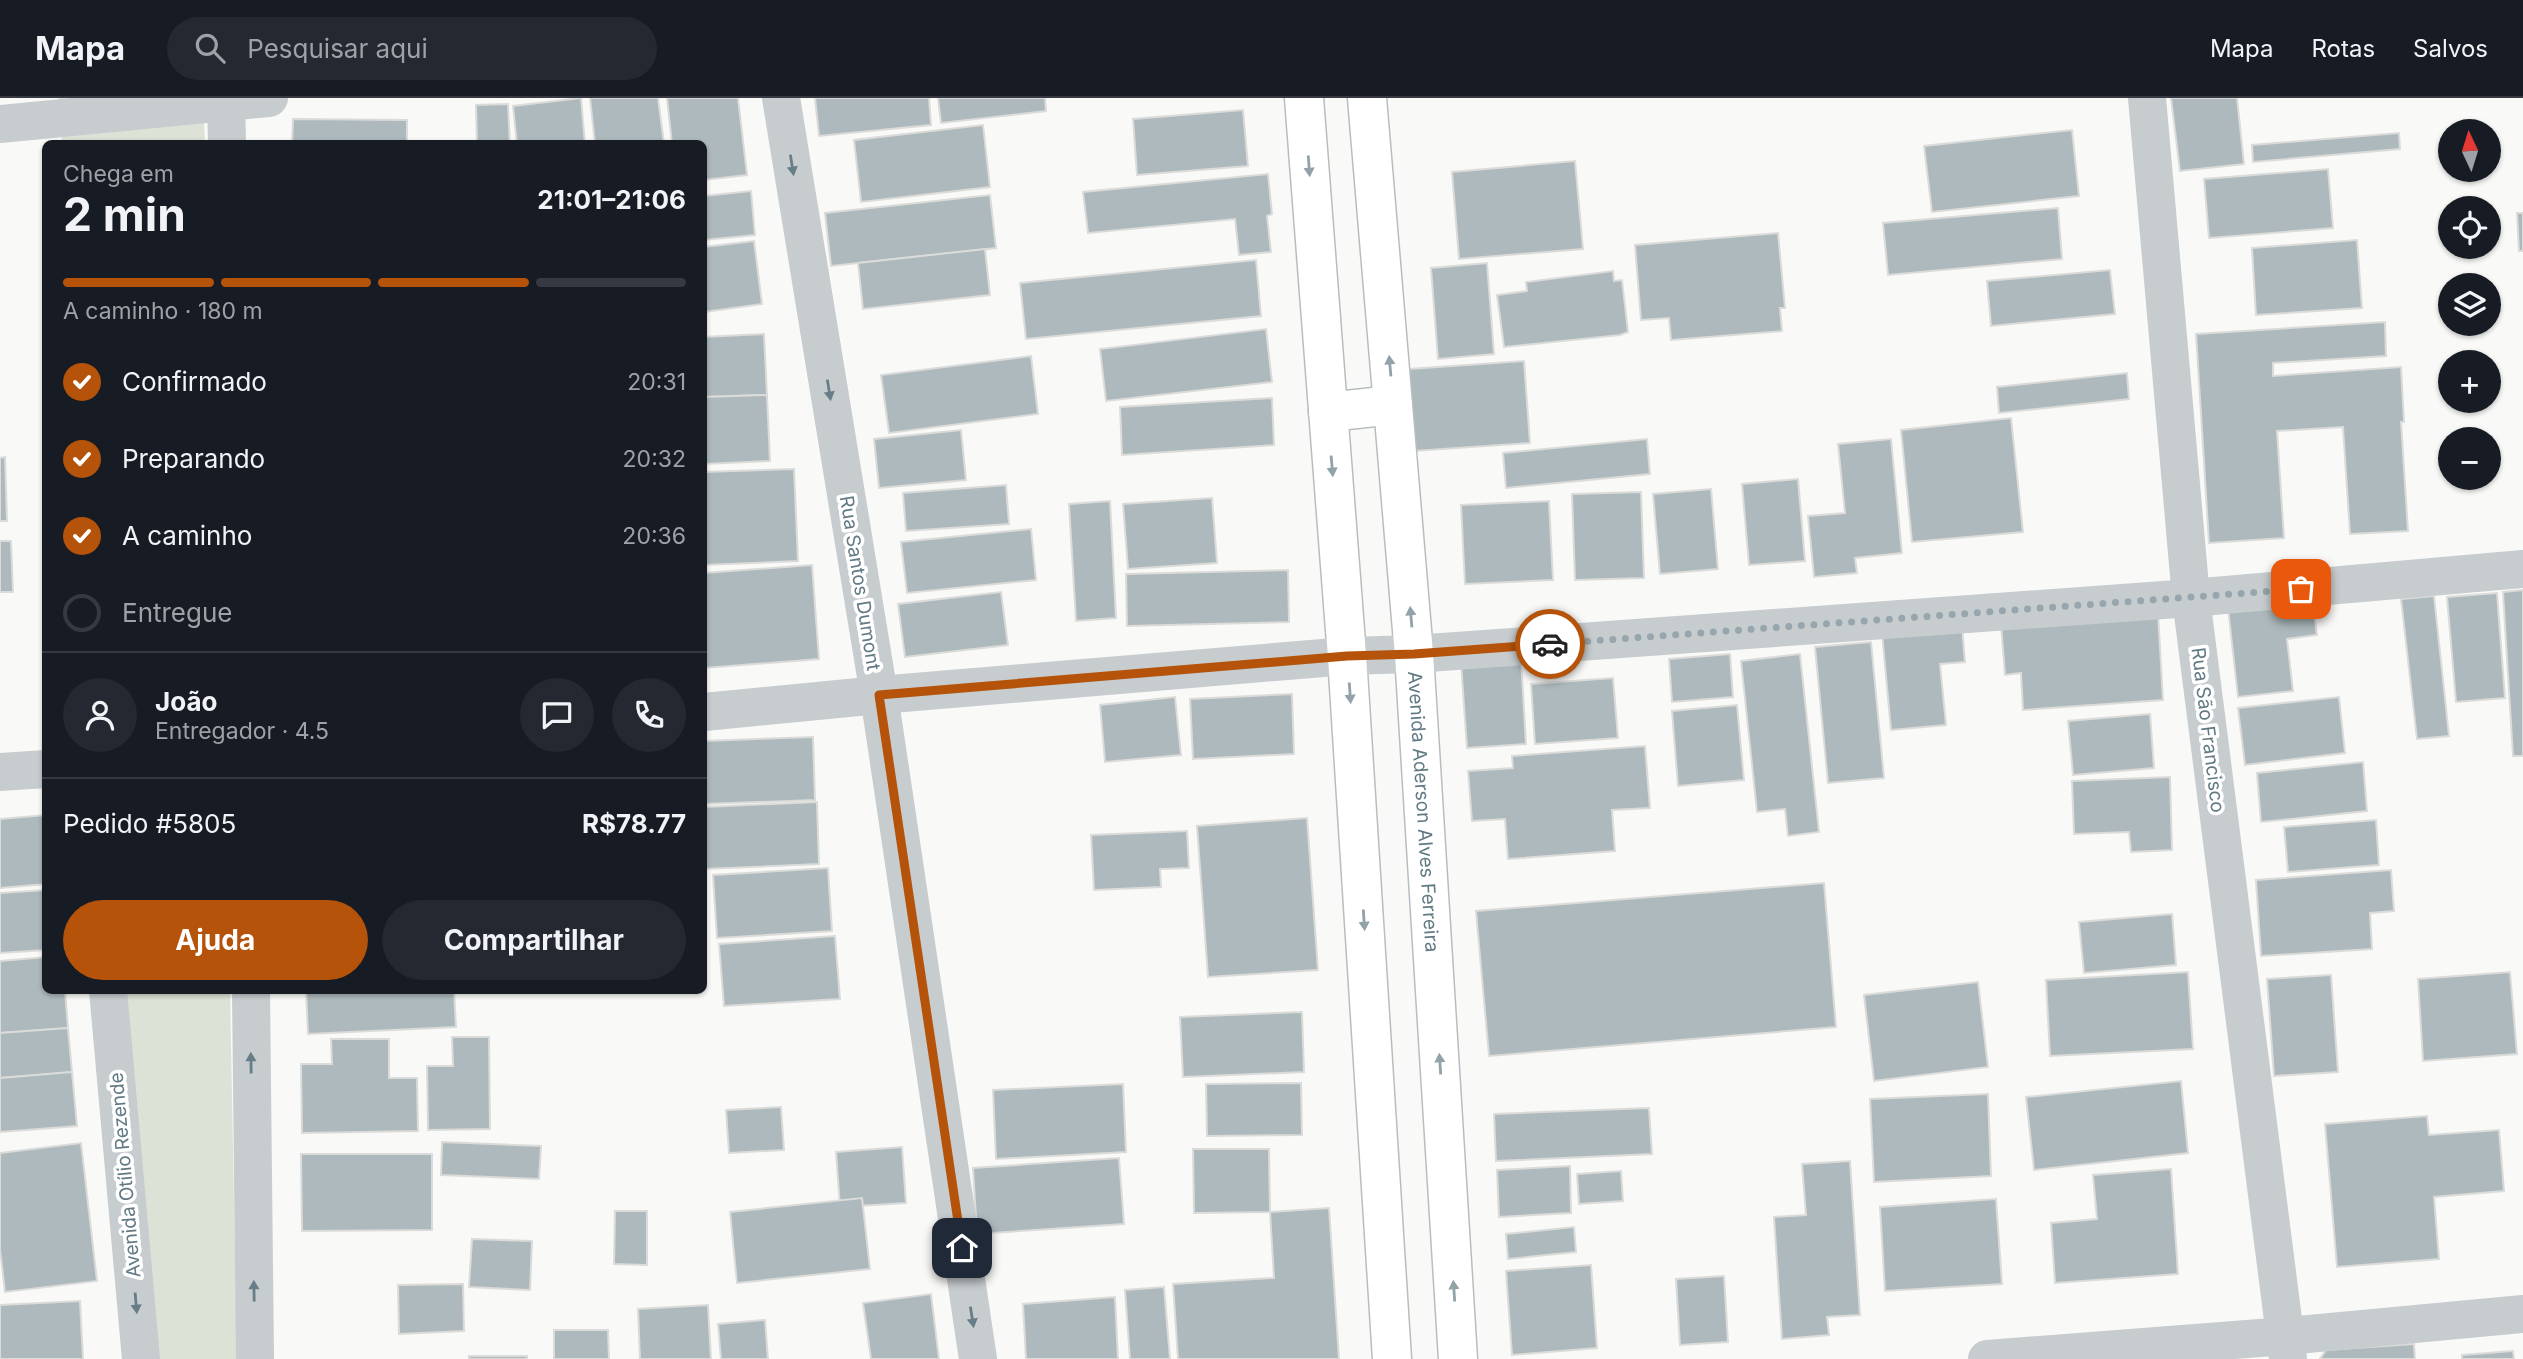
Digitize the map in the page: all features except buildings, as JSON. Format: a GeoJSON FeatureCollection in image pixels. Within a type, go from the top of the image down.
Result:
{"type":"FeatureCollection","features":[{"type":"Feature","properties":{"kind":"main road"},"geometry":{"type":"LineString","coordinates":[[1304,98],[1347,656],[1392,1359]]}},
{"type":"Feature","properties":{"kind":"main road","name":"Avenida Aderson Alves Ferreira"},"geometry":{"type":"LineString","coordinates":[[1367,98],[1414,654],[1458,1359]]}},
{"type":"Feature","properties":{"kind":"main road"},"geometry":{"type":"LineString","coordinates":[[1328,412],[1393,405]]}},
{"type":"Feature","properties":{"kind":"street"},"geometry":{"type":"LineString","coordinates":[[0,124],[268,98]]}},
{"type":"Feature","properties":{"kind":"street","name":"Rua Santos Dumont"},"geometry":{"type":"LineString","coordinates":[[781,98],[879,695],[978,1359]]}},
{"type":"Feature","properties":{"kind":"street","name":"Rua São Francisco"},"geometry":{"type":"LineString","coordinates":[[2147,98],[2191,598],[2287,1348]]}},
{"type":"Feature","properties":{"kind":"street"},"geometry":{"type":"LineString","coordinates":[[226,100],[227,140]]}},
{"type":"Feature","properties":{"kind":"street"},"geometry":{"type":"LineString","coordinates":[[707,712],[1347,656],[1414,654],[2191,598],[2523,569]]}},
{"type":"Feature","properties":{"kind":"street"},"geometry":{"type":"LineString","coordinates":[[0,772],[42,769]]}},
{"type":"Feature","properties":{"kind":"street","name":"Avenida Otílio Rezende"},"geometry":{"type":"LineString","coordinates":[[108,994],[141,1359]]}},
{"type":"Feature","properties":{"kind":"street"},"geometry":{"type":"LineString","coordinates":[[251,994],[255,1359]]}},
{"type":"Feature","properties":{"kind":"street"},"geometry":{"type":"LineString","coordinates":[[1987,1359],[2287,1348],[2523,1314]]}},
{"type":"Feature","properties":{"kind":"shaded area"},"geometry":{"type":"Polygon","coordinates":[[[59,98],[203,98],[205,140],[62,140],[59,98]]]}},
{"type":"Feature","properties":{"kind":"shaded area"},"geometry":{"type":"Polygon","coordinates":[[[121,994],[230,994],[237,1359],[152,1359],[121,994]]]}},
{"type":"Feature","properties":{"kind":"way so far"},"geometry":{"type":"LineString","coordinates":[[1550,644],[2301,589]]}},
{"type":"Feature","properties":{"kind":"route"},"geometry":{"type":"LineString","coordinates":[[962,1248],[879,695],[1347,656],[1550,644]]}}]}
